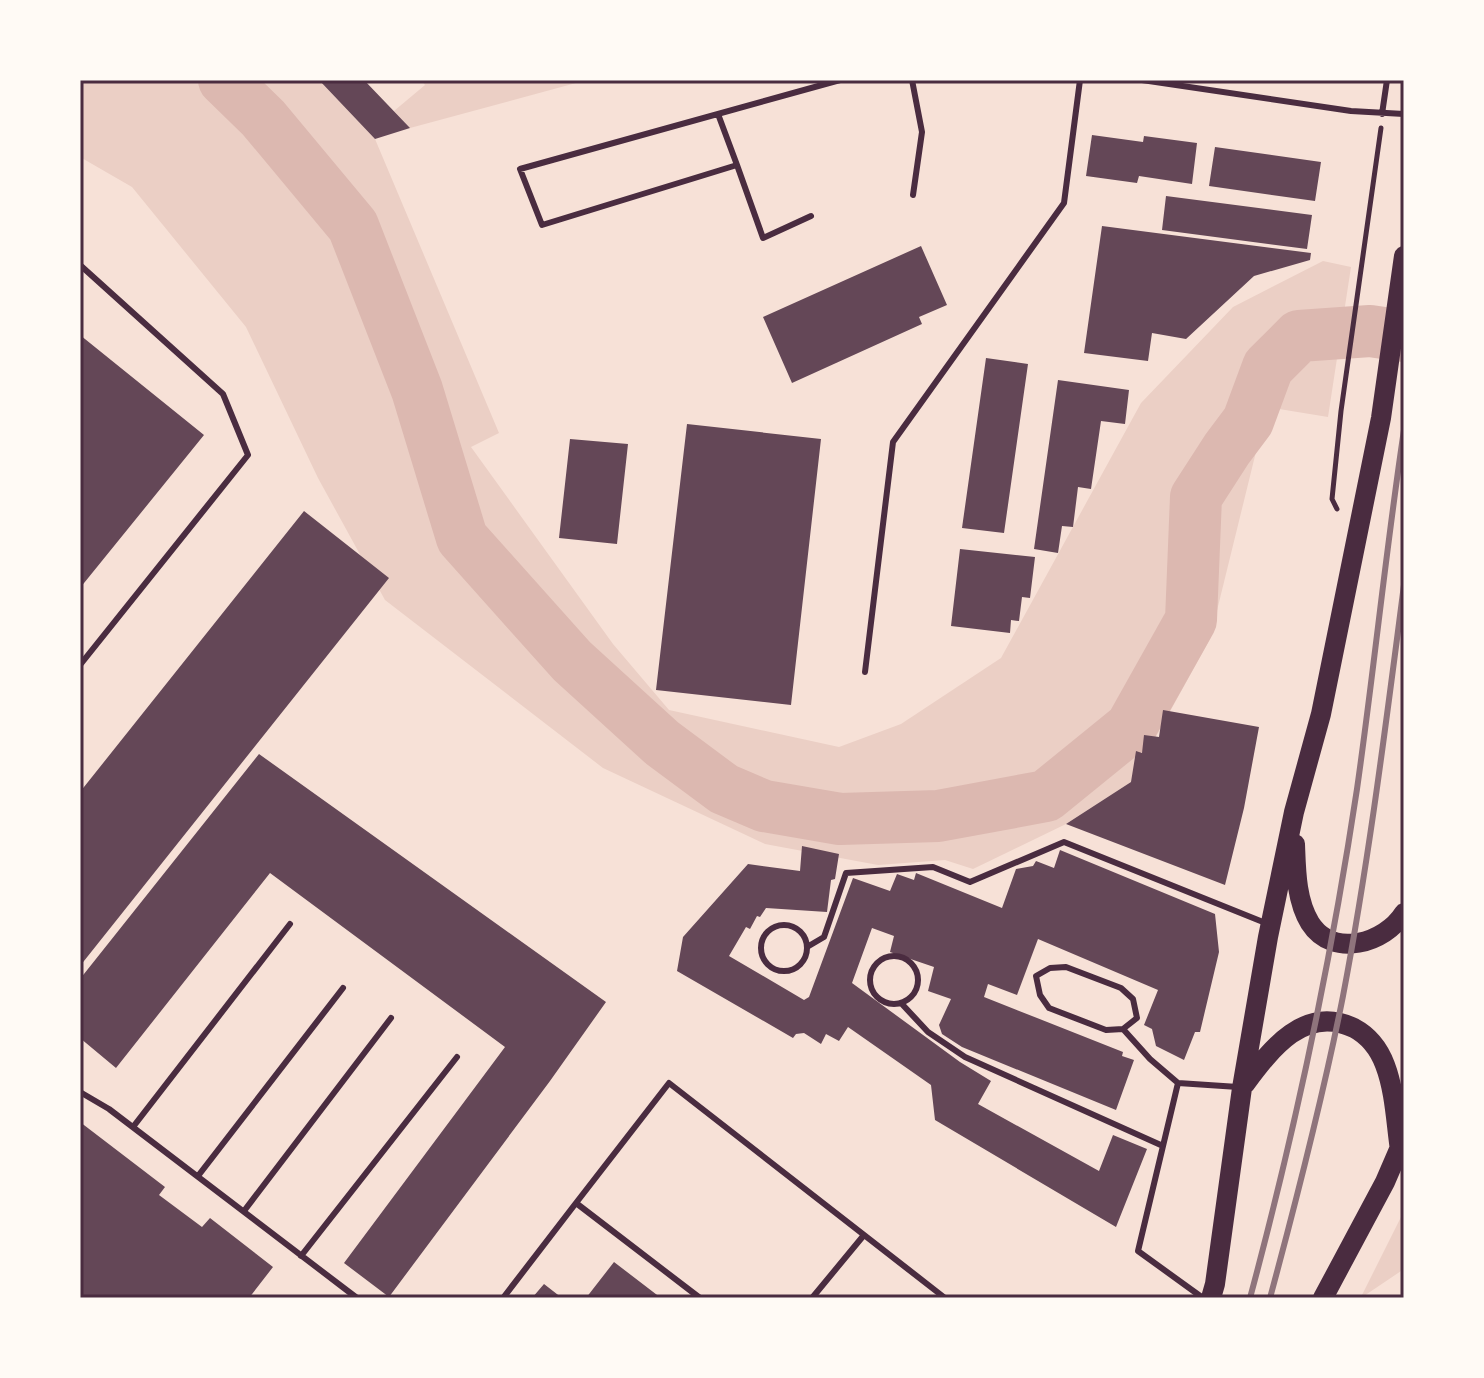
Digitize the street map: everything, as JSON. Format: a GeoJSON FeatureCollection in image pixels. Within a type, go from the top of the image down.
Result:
{"type":"FeatureCollection","features":[{"type":"Feature","properties":{"kind":"main road"},"geometry":{"type":"LineString","coordinates":[[1211,1298],[1242,1088],[1271,925],[1294,812],[1321,714],[1381,418],[1404,256]]}},
{"type":"Feature","properties":{"kind":"main road"},"geometry":{"type":"LineString","coordinates":[[1294,812],[1300,894],[1311,925],[1322,935],[1348,944],[1363,943],[1391,930],[1404,913]]}},
{"type":"Feature","properties":{"kind":"main road"},"geometry":{"type":"LineString","coordinates":[[1242,1088],[1272,1048],[1299,1027],[1315,1021],[1348,1025],[1372,1042],[1386,1067],[1403,1147],[1323,1298]]}},
{"type":"Feature","properties":{"kind":"lane"},"geometry":{"type":"LineString","coordinates":[[737,165],[542,225],[520,169],[840,80]]}},
{"type":"Feature","properties":{"kind":"lane"},"geometry":{"type":"LineString","coordinates":[[912,80],[922,132],[913,195]]}},
{"type":"Feature","properties":{"kind":"lane"},"geometry":{"type":"LineString","coordinates":[[865,672],[893,442],[1064,203],[1080,80]]}},
{"type":"Feature","properties":{"kind":"lane"},"geometry":{"type":"LineString","coordinates":[[1142,80],[1382,114],[1404,114]]}},
{"type":"Feature","properties":{"kind":"lane"},"geometry":{"type":"LineString","coordinates":[[1382,114],[1387,80]]}},
{"type":"Feature","properties":{"kind":"lane"},"geometry":{"type":"LineString","coordinates":[[718,114],[763,238],[811,216]]}},
{"type":"Feature","properties":{"kind":"lane"},"geometry":{"type":"LineString","coordinates":[[80,265],[223,394],[248,455],[80,665]]}},
{"type":"Feature","properties":{"kind":"lane"},"geometry":{"type":"LineString","coordinates":[[807,947],[824,937],[846,873],[933,867],[970,882],[1064,842],[1271,925]]}},
{"type":"Feature","properties":{"kind":"lane"},"geometry":{"type":"LineString","coordinates":[[133,1127],[290,924]]}},
{"type":"Feature","properties":{"kind":"lane"},"geometry":{"type":"LineString","coordinates":[[788,925],[801,933],[807,947],[806,955],[797,967],[783,971],[769,966],[760,946],[767,932],[788,925]]}},
{"type":"Feature","properties":{"kind":"lane"},"geometry":{"type":"LineString","coordinates":[[901,1003],[914,993],[918,978],[916,971],[899,957],[884,959],[878,963],[871,977],[873,992],[886,1003],[901,1003],[928,1032],[965,1057],[1163,1146]]}},
{"type":"Feature","properties":{"kind":"lane"},"geometry":{"type":"LineString","coordinates":[[1066,967],[1121,988],[1133,999],[1137,1018],[1123,1029],[1106,1030],[1049,1008],[1040,995],[1036,976],[1050,968],[1066,967]]}},
{"type":"Feature","properties":{"kind":"lane"},"geometry":{"type":"LineString","coordinates":[[198,1176],[343,988]]}},
{"type":"Feature","properties":{"kind":"lane"},"geometry":{"type":"LineString","coordinates":[[244,1211],[391,1018]]}},
{"type":"Feature","properties":{"kind":"lane"},"geometry":{"type":"LineString","coordinates":[[1123,1029],[1150,1059],[1178,1083],[1242,1088]]}},
{"type":"Feature","properties":{"kind":"lane"},"geometry":{"type":"LineString","coordinates":[[301,1256],[457,1057]]}},
{"type":"Feature","properties":{"kind":"lane"},"geometry":{"type":"LineString","coordinates":[[503,1298],[669,1083],[945,1298]]}},
{"type":"Feature","properties":{"kind":"lane"},"geometry":{"type":"LineString","coordinates":[[1178,1083],[1138,1251],[1203,1298]]}},
{"type":"Feature","properties":{"kind":"lane"},"geometry":{"type":"LineString","coordinates":[[80,1092],[133,1127],[357,1298]]}},
{"type":"Feature","properties":{"kind":"lane"},"geometry":{"type":"LineString","coordinates":[[576,1203],[700,1298]]}},
{"type":"Feature","properties":{"kind":"lane"},"geometry":{"type":"LineString","coordinates":[[812,1298],[864,1235]]}},
{"type":"Feature","properties":{"kind":"path"},"geometry":{"type":"LineString","coordinates":[[1355,546],[1332,499],[1341,411],[1382,114]]}},
{"type":"Feature","properties":{"kind":"shaded area"},"geometry":{"type":"Polygon","coordinates":[[[80,80],[319,80],[375,139],[499,433],[471,447],[613,644],[669,710],[839,747],[901,724],[1001,658],[1141,403],[1233,307],[1323,261],[1351,267],[1328,417],[1267,407],[1210,639],[1131,782],[1066,824],[973,869],[945,860],[878,865],[765,844],[603,768],[385,600],[318,478],[246,327],[132,187],[80,157],[80,80]]]}},
{"type":"Feature","properties":{"kind":"shaded area"},"geometry":{"type":"Polygon","coordinates":[[[421,80],[587,80],[410,128],[394,111],[425,85],[421,80]]]}},
{"type":"Feature","properties":{"kind":"shaded area"},"geometry":{"type":"Polygon","coordinates":[[[1404,1211],[1404,1269],[1361,1298],[1362,1295],[1404,1211]]]}},
{"type":"Feature","properties":{"kind":"building"},"geometry":{"type":"Polygon","coordinates":[[[319,80],[364,80],[410,128],[375,139],[319,80]]]}},
{"type":"Feature","properties":{"kind":"building"},"geometry":{"type":"Polygon","coordinates":[[[1092,135],[1143,142],[1144,136],[1197,143],[1192,184],[1139,176],[1137,183],[1086,176],[1092,135]]]}},
{"type":"Feature","properties":{"kind":"building"},"geometry":{"type":"Polygon","coordinates":[[[1215,147],[1321,162],[1315,201],[1209,186],[1215,147]]]}},
{"type":"Feature","properties":{"kind":"building"},"geometry":{"type":"Polygon","coordinates":[[[1166,196],[1312,215],[1307,249],[1162,230],[1166,196]]]}},
{"type":"Feature","properties":{"kind":"building"},"geometry":{"type":"Polygon","coordinates":[[[1102,226],[1311,253],[1310,260],[1254,276],[1186,339],[1152,333],[1148,361],[1084,353],[1102,226]]]}},
{"type":"Feature","properties":{"kind":"building"},"geometry":{"type":"Polygon","coordinates":[[[921,246],[947,305],[919,317],[922,324],[792,383],[763,317],[921,246]]]}},
{"type":"Feature","properties":{"kind":"building"},"geometry":{"type":"Polygon","coordinates":[[[80,335],[204,435],[80,588],[80,335]]]}},
{"type":"Feature","properties":{"kind":"building"},"geometry":{"type":"Polygon","coordinates":[[[986,358],[1028,364],[1004,533],[962,528],[986,358]]]}},
{"type":"Feature","properties":{"kind":"building"},"geometry":{"type":"Polygon","coordinates":[[[1058,380],[1129,390],[1125,424],[1101,421],[1091,489],[1078,487],[1073,527],[1062,526],[1058,553],[1034,549],[1058,380]]]}},
{"type":"Feature","properties":{"kind":"building"},"geometry":{"type":"Polygon","coordinates":[[[687,424],[821,439],[791,705],[656,690],[687,424]]]}},
{"type":"Feature","properties":{"kind":"building"},"geometry":{"type":"Polygon","coordinates":[[[570,439],[628,444],[617,544],[559,538],[570,439]]]}},
{"type":"Feature","properties":{"kind":"building"},"geometry":{"type":"Polygon","coordinates":[[[304,511],[389,578],[80,966],[80,792],[304,511]]]}},
{"type":"Feature","properties":{"kind":"building"},"geometry":{"type":"Polygon","coordinates":[[[960,549],[1035,557],[1030,598],[1022,597],[1019,621],[1011,620],[1010,633],[951,626],[960,549]]]}},
{"type":"Feature","properties":{"kind":"building"},"geometry":{"type":"Polygon","coordinates":[[[1163,710],[1259,727],[1225,885],[1066,824],[1131,782],[1136,751],[1142,753],[1144,735],[1159,737],[1163,710]]]}},
{"type":"Feature","properties":{"kind":"building"},"geometry":{"type":"Polygon","coordinates":[[[259,754],[606,1002],[389,1297],[344,1263],[505,1047],[270,873],[116,1068],[80,1038],[80,979],[259,754]]]}},
{"type":"Feature","properties":{"kind":"building"},"geometry":{"type":"Polygon","coordinates":[[[802,846],[839,854],[835,879],[831,880],[827,912],[766,908],[750,929],[746,927],[729,956],[804,1000],[809,997],[853,878],[890,891],[897,874],[914,880],[916,873],[1002,908],[1016,869],[1033,866],[1036,861],[1054,868],[1060,850],[1215,914],[1219,952],[1200,1032],[1195,1032],[1184,1060],[1156,1046],[1152,1029],[1144,1025],[1158,990],[1038,939],[1017,995],[988,984],[984,997],[1123,1052],[1122,1056],[1134,1060],[1116,1110],[962,1047],[942,1034],[939,1025],[951,999],[928,991],[934,967],[890,952],[894,936],[872,928],[852,983],[991,1081],[978,1104],[1099,1171],[1113,1135],[1147,1149],[1116,1227],[935,1120],[931,1085],[848,1027],[839,1041],[826,1034],[821,1044],[804,1033],[796,1034],[793,1038],[677,971],[683,937],[748,864],[800,871],[802,846]]]}},
{"type":"Feature","properties":{"kind":"building"},"geometry":{"type":"Polygon","coordinates":[[[80,1122],[165,1187],[159,1195],[202,1227],[210,1218],[273,1267],[249,1298],[80,1298],[80,1122]]]}},
{"type":"Feature","properties":{"kind":"building"},"geometry":{"type":"Polygon","coordinates":[[[614,1262],[661,1298],[586,1298],[614,1262]]]}},
{"type":"Feature","properties":{"kind":"building"},"geometry":{"type":"Polygon","coordinates":[[[544,1284],[562,1298],[532,1298],[544,1284]]]}},
{"type":"Feature","properties":{"kind":"waterway"},"geometry":{"type":"LineString","coordinates":[[224,80],[263,118],[353,226],[417,390],[462,538],[572,661],[662,743],[724,789],[764,806],[840,819],[938,816],[1046,796],[1131,727],[1191,620],[1196,497],[1248,421],[1268,367],[1299,336],[1370,331],[1404,336]]}},
{"type":"Feature","properties":{"kind":"railway"},"geometry":{"type":"LineString","coordinates":[[1250,1298],[1297,1109],[1336,918],[1357,789],[1404,430]]}},
{"type":"Feature","properties":{"kind":"railway"},"geometry":{"type":"LineString","coordinates":[[1270,1298],[1309,1147],[1343,996],[1369,843],[1404,585]]}}]}
